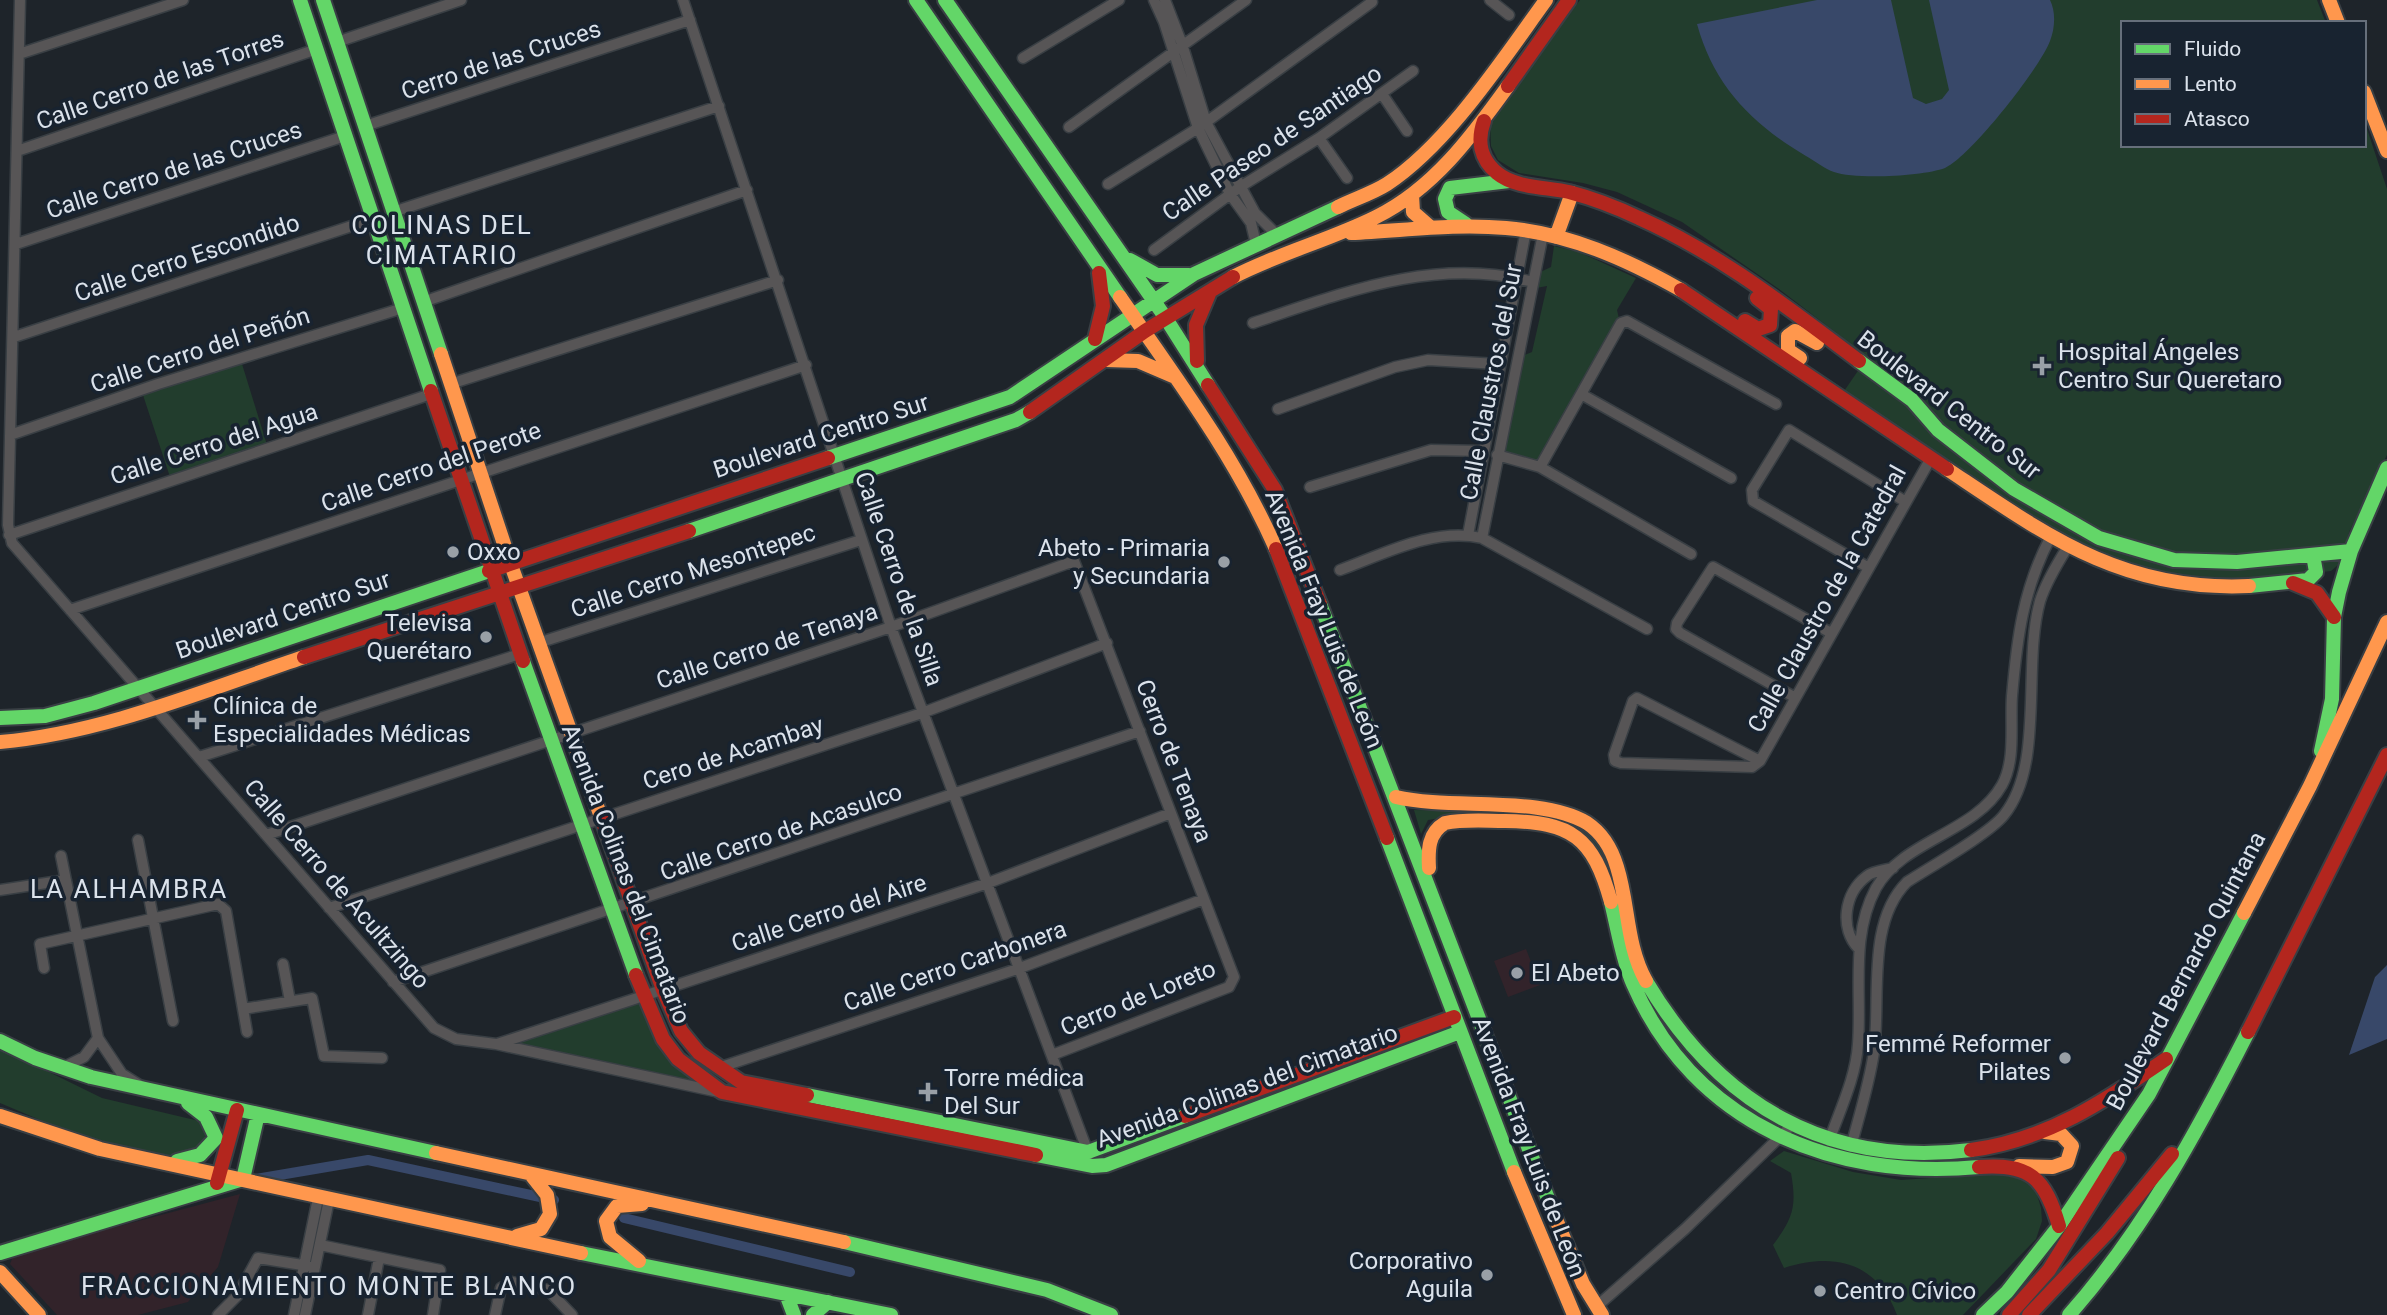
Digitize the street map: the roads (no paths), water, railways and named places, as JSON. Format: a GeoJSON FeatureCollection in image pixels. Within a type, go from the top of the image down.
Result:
{"type":"FeatureCollection","features":[{"type":"Feature","properties":{"kind":"main road"},"geometry":{"type":"LineString","coordinates":[[301,3],[321,0]]}},
{"type":"Feature","properties":{"kind":"main road","name":"Avenida Colinas del Cimatario"},"geometry":{"type":"LineString","coordinates":[[321,0],[510,562],[631,904],[681,1031],[699,1053],[741,1082],[1090,1159],[1106,1165],[1460,1032]]}},
{"type":"Feature","properties":{"kind":"main road","name":"Avenida Fray Luis de León"},"geometry":{"type":"LineString","coordinates":[[916,0],[1144,331],[1253,497],[1284,568],[1560,1289],[1574,1315]]}},
{"type":"Feature","properties":{"kind":"main road","name":"Avenida Fray Luis de León"},"geometry":{"type":"LineString","coordinates":[[945,0],[1165,317],[1275,490],[1396,797],[1563,1238],[1599,1311]]}},
{"type":"Feature","properties":{"kind":"main road","name":"Boulevard Centro Sur"},"geometry":{"type":"LineString","coordinates":[[0,718],[22,718],[67,711],[140,688],[489,569],[1010,397],[1194,274],[1276,234],[1365,197],[1406,169],[1427,151],[1487,80],[1546,0]]}},
{"type":"Feature","properties":{"kind":"main road","name":"Boulevard Centro Sur"},"geometry":{"type":"LineString","coordinates":[[0,742],[67,734],[843,481],[1016,420],[1041,406],[1165,317],[1268,259],[1374,220],[1412,195],[1444,165],[1569,0]]}},
{"type":"Feature","properties":{"kind":"main road"},"geometry":{"type":"LineString","coordinates":[[2329,0],[2337,21]]}},
{"type":"Feature","properties":{"kind":"main road","name":"Avenida Colinas del Cimatario"},"geometry":{"type":"LineString","coordinates":[[301,3],[489,569],[644,996],[663,1039],[678,1059],[722,1092],[968,1133]]}},
{"type":"Feature","properties":{"kind":"main road"},"geometry":{"type":"LineString","coordinates":[[330,88],[349,80]]}},
{"type":"Feature","properties":{"kind":"main road"},"geometry":{"type":"LineString","coordinates":[[2366,97],[2387,151]]}},
{"type":"Feature","properties":{"kind":"main road","name":"Boulevard Centro Sur"},"geometry":{"type":"LineString","coordinates":[[1488,110],[1478,137],[1481,151],[1495,172],[1509,181],[1572,193],[1639,218],[1731,266],[1912,400],[1938,430],[2014,489],[2099,538],[2174,560],[2237,562],[2351,551]]}},
{"type":"Feature","properties":{"kind":"main road"},"geometry":{"type":"LineString","coordinates":[[359,178],[379,170]]}},
{"type":"Feature","properties":{"kind":"main road"},"geometry":{"type":"LineString","coordinates":[[1470,225],[1448,212],[1445,199],[1450,188],[1509,181]]}},
{"type":"Feature","properties":{"kind":"main road"},"geometry":{"type":"LineString","coordinates":[[1550,236],[1572,193]]}},
{"type":"Feature","properties":{"kind":"main road"},"geometry":{"type":"LineString","coordinates":[[1412,195],[1413,212],[1429,226]]}},
{"type":"Feature","properties":{"kind":"main road","name":"Boulevard Centro Sur"},"geometry":{"type":"LineString","coordinates":[[1341,234],[1470,225],[1526,230],[1625,262],[1709,306],[2067,548],[2098,562],[2148,578],[2204,585],[2292,582]]}},
{"type":"Feature","properties":{"kind":"main road"},"geometry":{"type":"LineString","coordinates":[[1117,246],[1134,265],[1145,271],[1174,277],[1194,274]]}},
{"type":"Feature","properties":{"kind":"main road"},"geometry":{"type":"LineString","coordinates":[[389,265],[408,260]]}},
{"type":"Feature","properties":{"kind":"main road"},"geometry":{"type":"LineString","coordinates":[[1094,260],[1104,288],[1105,306],[1095,339]]}},
{"type":"Feature","properties":{"kind":"main road"},"geometry":{"type":"LineString","coordinates":[[1709,306],[1726,308],[1758,329],[1770,325],[1771,309],[1748,291],[1731,266]]}},
{"type":"Feature","properties":{"kind":"main road"},"geometry":{"type":"LineString","coordinates":[[1197,366],[1196,325],[1200,309],[1213,290]]}},
{"type":"Feature","properties":{"kind":"main road"},"geometry":{"type":"LineString","coordinates":[[1827,387],[1821,373],[1787,349],[1787,336],[1795,331],[1803,333],[1831,352],[1847,354]]}},
{"type":"Feature","properties":{"kind":"main road"},"geometry":{"type":"LineString","coordinates":[[417,351],[436,344]]}},
{"type":"Feature","properties":{"kind":"main road"},"geometry":{"type":"LineString","coordinates":[[1106,360],[1138,361],[1174,377]]}},
{"type":"Feature","properties":{"kind":"main road"},"geometry":{"type":"LineString","coordinates":[[2311,786],[2332,699],[2334,617],[2351,551],[2387,468]]}},
{"type":"Feature","properties":{"kind":"main road"},"geometry":{"type":"LineString","coordinates":[[2292,582],[2308,580],[2316,572],[2313,555]]}},
{"type":"Feature","properties":{"kind":"main road"},"geometry":{"type":"LineString","coordinates":[[2292,582],[2317,593],[2334,617]]}},
{"type":"Feature","properties":{"kind":"main road","name":"Boulevard Bernardo Quintana"},"geometry":{"type":"LineString","coordinates":[[1983,1315],[2007,1292],[2059,1226],[2139,1110],[2311,786],[2387,622]]}},
{"type":"Feature","properties":{"kind":"main road"},"geometry":{"type":"LineString","coordinates":[[530,680],[549,673]]}},
{"type":"Feature","properties":{"kind":"main road"},"geometry":{"type":"LineString","coordinates":[[2069,1315],[2099,1283],[2146,1216],[2193,1134],[2387,755]]}},
{"type":"Feature","properties":{"kind":"main road"},"geometry":{"type":"LineString","coordinates":[[1396,797],[1419,804],[1554,811],[1572,815],[1599,832],[1614,857],[1636,961],[1651,989],[1693,1051],[1785,1133],[1887,1153],[1963,1153],[2056,1131],[2072,1146],[2067,1162],[2059,1168],[2009,1167],[1946,1171],[1888,1169],[1847,1161],[1739,1113],[1679,1056],[1662,1034],[1625,967],[1593,852],[1573,831],[1556,825],[1453,820],[1442,824],[1434,831],[1426,845],[1431,888]]}},
{"type":"Feature","properties":{"kind":"main road","name":"Avenida Colinas del Cimatario"},"geometry":{"type":"LineString","coordinates":[[1090,1159],[1454,1017]]}},
{"type":"Feature","properties":{"kind":"main road"},"geometry":{"type":"LineString","coordinates":[[0,1041],[24,1055],[61,1068],[149,1091],[968,1269],[1047,1290],[1111,1315]]}},
{"type":"Feature","properties":{"kind":"main road"},"geometry":{"type":"LineString","coordinates":[[2045,1132],[2103,1102],[2166,1059]]}},
{"type":"Feature","properties":{"kind":"main road"},"geometry":{"type":"LineString","coordinates":[[166,1162],[194,1159],[207,1151],[216,1138],[213,1125],[205,1115],[181,1098]]}},
{"type":"Feature","properties":{"kind":"main road"},"geometry":{"type":"LineString","coordinates":[[1491,1110],[1511,1103]]}},
{"type":"Feature","properties":{"kind":"main road"},"geometry":{"type":"LineString","coordinates":[[218,1181],[237,1110]]}},
{"type":"Feature","properties":{"kind":"main road"},"geometry":{"type":"LineString","coordinates":[[2009,1315],[2049,1270],[2066,1245],[2118,1158],[2139,1110]]}},
{"type":"Feature","properties":{"kind":"main road"},"geometry":{"type":"LineString","coordinates":[[243,1179],[258,1114]]}},
{"type":"Feature","properties":{"kind":"main road"},"geometry":{"type":"LineString","coordinates":[[0,1116],[89,1146],[166,1162],[218,1181]]}},
{"type":"Feature","properties":{"kind":"main road"},"geometry":{"type":"LineString","coordinates":[[2029,1315],[2107,1233],[2170,1156],[2193,1134]]}},
{"type":"Feature","properties":{"kind":"main road"},"geometry":{"type":"LineString","coordinates":[[2009,1167],[2029,1173],[2040,1181],[2048,1192],[2059,1226]]}},
{"type":"Feature","properties":{"kind":"main road"},"geometry":{"type":"LineString","coordinates":[[502,1237],[530,1235],[547,1221],[551,1198],[546,1188],[529,1174]]}},
{"type":"Feature","properties":{"kind":"main road"},"geometry":{"type":"LineString","coordinates":[[0,1253],[218,1181],[243,1179],[502,1237],[891,1315]]}},
{"type":"Feature","properties":{"kind":"main road"},"geometry":{"type":"LineString","coordinates":[[646,1266],[610,1237],[606,1221],[610,1213],[627,1203],[686,1206]]}},
{"type":"Feature","properties":{"kind":"main road"},"geometry":{"type":"LineString","coordinates":[[0,1272],[5,1286],[39,1315]]}},
{"type":"Feature","properties":{"kind":"main road"},"geometry":{"type":"LineString","coordinates":[[1998,1315],[2004,1309],[2007,1292]]}},
{"type":"Feature","properties":{"kind":"main road"},"geometry":{"type":"LineString","coordinates":[[786,1294],[794,1315]]}},
{"type":"Feature","properties":{"kind":"main road"},"geometry":{"type":"LineString","coordinates":[[813,1315],[828,1302]]}},
{"type":"Feature","properties":{"kind":"street"},"geometry":{"type":"LineString","coordinates":[[9,535],[20,0]]}},
{"type":"Feature","properties":{"kind":"street"},"geometry":{"type":"LineString","coordinates":[[19,54],[183,0]]}},
{"type":"Feature","properties":{"kind":"street"},"geometry":{"type":"LineString","coordinates":[[337,42],[461,0]]}},
{"type":"Feature","properties":{"kind":"street","name":"Calle Cerro de la Silla"},"geometry":{"type":"LineString","coordinates":[[683,0],[891,627],[1090,1159]]}},
{"type":"Feature","properties":{"kind":"street"},"geometry":{"type":"LineString","coordinates":[[1023,58],[1119,0]]}},
{"type":"Feature","properties":{"kind":"street"},"geometry":{"type":"LineString","coordinates":[[1154,0],[1230,194],[1251,223],[1256,244]]}},
{"type":"Feature","properties":{"kind":"street"},"geometry":{"type":"LineString","coordinates":[[1165,0],[1182,44],[1202,125],[1259,219],[1276,234]]}},
{"type":"Feature","properties":{"kind":"street"},"geometry":{"type":"LineString","coordinates":[[1069,127],[1246,0]]}},
{"type":"Feature","properties":{"kind":"street"},"geometry":{"type":"LineString","coordinates":[[1490,0],[1509,15]]}},
{"type":"Feature","properties":{"kind":"street"},"geometry":{"type":"LineString","coordinates":[[1108,184],[1202,125],[1373,2]]}},
{"type":"Feature","properties":{"kind":"street","name":"Cerro de las Cruces"},"geometry":{"type":"LineString","coordinates":[[365,126],[690,20]]}},
{"type":"Feature","properties":{"kind":"street","name":"Calle Cerro de las Torres"},"geometry":{"type":"LineString","coordinates":[[17,151],[317,50]]}},
{"type":"Feature","properties":{"kind":"street","name":"Calle Paseo de Santiago"},"geometry":{"type":"LineString","coordinates":[[1154,250],[1240,187],[1319,138],[1413,71]]}},
{"type":"Feature","properties":{"kind":"street"},"geometry":{"type":"LineString","coordinates":[[1382,94],[1408,131]]}},
{"type":"Feature","properties":{"kind":"street"},"geometry":{"type":"LineString","coordinates":[[393,212],[719,106]]}},
{"type":"Feature","properties":{"kind":"street","name":"Calle Cerro de las Cruces"},"geometry":{"type":"LineString","coordinates":[[16,244],[345,136]]}},
{"type":"Feature","properties":{"kind":"street"},"geometry":{"type":"LineString","coordinates":[[1319,138],[1347,178]]}},
{"type":"Feature","properties":{"kind":"street"},"geometry":{"type":"LineString","coordinates":[[423,302],[747,190]]}},
{"type":"Feature","properties":{"kind":"street","name":"Calle Cerro Escondido"},"geometry":{"type":"LineString","coordinates":[[14,337],[373,219]]}},
{"type":"Feature","properties":{"kind":"street","name":"Calle Claustros del Sur"},"geometry":{"type":"LineString","coordinates":[[1468,535],[1498,365],[1526,230]]}},
{"type":"Feature","properties":{"kind":"street","name":"Calle Claustros del Sur"},"geometry":{"type":"LineString","coordinates":[[1482,538],[1532,282],[1550,236]]}},
{"type":"Feature","properties":{"kind":"street"},"geometry":{"type":"LineString","coordinates":[[1253,323],[1376,282],[1431,274],[1517,277],[1532,282]]}},
{"type":"Feature","properties":{"kind":"street"},"geometry":{"type":"LineString","coordinates":[[450,384],[778,280]]}},
{"type":"Feature","properties":{"kind":"street","name":"Calle Cerro del Peñón"},"geometry":{"type":"LineString","coordinates":[[10,435],[158,384],[403,308]]}},
{"type":"Feature","properties":{"kind":"street"},"geometry":{"type":"LineString","coordinates":[[1540,467],[1621,323],[1627,321],[1776,404]]}},
{"type":"Feature","properties":{"kind":"street"},"geometry":{"type":"LineString","coordinates":[[1278,409],[1395,367],[1428,360],[1498,365]]}},
{"type":"Feature","properties":{"kind":"street","name":"Calle Cerro del Perote"},"geometry":{"type":"LineString","coordinates":[[70,610],[806,365]]}},
{"type":"Feature","properties":{"kind":"street","name":"Calle Cerro del Agua"},"geometry":{"type":"LineString","coordinates":[[9,535],[431,394]]}},
{"type":"Feature","properties":{"kind":"street"},"geometry":{"type":"LineString","coordinates":[[1581,394],[1731,478]]}},
{"type":"Feature","properties":{"kind":"street"},"geometry":{"type":"LineString","coordinates":[[1490,412],[1506,414]]}},
{"type":"Feature","properties":{"kind":"street"},"geometry":{"type":"LineString","coordinates":[[1868,568],[1753,501],[1752,490],[1789,430],[1906,502]]}},
{"type":"Feature","properties":{"kind":"street"},"geometry":{"type":"LineString","coordinates":[[1310,487],[1422,452],[1453,449],[1483,451]]}},
{"type":"Feature","properties":{"kind":"street"},"geometry":{"type":"LineString","coordinates":[[1497,455],[1540,467],[1691,554]]}},
{"type":"Feature","properties":{"kind":"street","name":"Calle Claustro de la Catedral"},"geometry":{"type":"LineString","coordinates":[[1760,761],[1931,458]]}},
{"type":"Feature","properties":{"kind":"street","name":"Calle Cerro de Acultzingo"},"geometry":{"type":"LineString","coordinates":[[9,535],[12,543],[434,1028],[445,1035],[722,1092]]}},
{"type":"Feature","properties":{"kind":"street"},"geometry":{"type":"LineString","coordinates":[[1340,570],[1432,538],[1468,535],[1482,538],[1647,629]]}},
{"type":"Feature","properties":{"kind":"street"},"geometry":{"type":"LineString","coordinates":[[1858,949],[1850,940],[1846,908],[1854,891],[1867,875],[1893,867],[1911,856],[1986,805],[2002,785],[2010,763],[2012,697],[2025,597],[2035,566],[2050,538]]}},
{"type":"Feature","properties":{"kind":"street","name":"Calle Cerro Mesontepec"},"geometry":{"type":"LineString","coordinates":[[538,643],[861,540]]}},
{"type":"Feature","properties":{"kind":"street"},"geometry":{"type":"LineString","coordinates":[[1851,1147],[1874,1052],[1883,921],[1894,895],[2002,818],[2019,794],[2028,767],[2029,697],[2040,601],[2067,548]]}},
{"type":"Feature","properties":{"kind":"street","name":"Calle Cerro de Tenaya"},"geometry":{"type":"LineString","coordinates":[[266,835],[891,627],[1074,561]]}},
{"type":"Feature","properties":{"kind":"street","name":"Cerro de Tenaya"},"geometry":{"type":"LineString","coordinates":[[1074,561],[1234,976]]}},
{"type":"Feature","properties":{"kind":"street"},"geometry":{"type":"LineString","coordinates":[[1794,697],[1680,633],[1676,629],[1677,623],[1713,567],[1831,633]]}},
{"type":"Feature","properties":{"kind":"street"},"geometry":{"type":"LineString","coordinates":[[2025,597],[2040,601]]}},
{"type":"Feature","properties":{"kind":"street","name":"Cero de Acambay"},"geometry":{"type":"LineString","coordinates":[[329,908],[922,713],[1107,643]]}},
{"type":"Feature","properties":{"kind":"street"},"geometry":{"type":"LineString","coordinates":[[199,757],[520,654]]}},
{"type":"Feature","properties":{"kind":"street"},"geometry":{"type":"LineString","coordinates":[[2012,697],[2029,697]]}},
{"type":"Feature","properties":{"kind":"street"},"geometry":{"type":"LineString","coordinates":[[1637,698],[1760,761],[1752,767],[1621,763],[1615,761],[1614,755],[1633,701],[1637,698]]}},
{"type":"Feature","properties":{"kind":"street","name":"Calle Cerro de Acasulco"},"geometry":{"type":"LineString","coordinates":[[393,982],[955,796],[1140,731]]}},
{"type":"Feature","properties":{"kind":"street","name":"Calle Cerro del Aire"},"geometry":{"type":"LineString","coordinates":[[496,1044],[988,883],[1171,813]]}},
{"type":"Feature","properties":{"kind":"street"},"geometry":{"type":"LineString","coordinates":[[138,840],[173,1021]]}},
{"type":"Feature","properties":{"kind":"street"},"geometry":{"type":"LineString","coordinates":[[61,856],[98,1038],[122,1074],[149,1091]]}},
{"type":"Feature","properties":{"kind":"street"},"geometry":{"type":"LineString","coordinates":[[1911,856],[1922,873]]}},
{"type":"Feature","properties":{"kind":"street"},"geometry":{"type":"LineString","coordinates":[[1829,1141],[1858,1047],[1858,949],[1864,916],[1877,887],[1893,867]]}},
{"type":"Feature","properties":{"kind":"street"},"geometry":{"type":"LineString","coordinates":[[0,890],[66,880]]}},
{"type":"Feature","properties":{"kind":"street","name":"Calle Cerro Carbonera"},"geometry":{"type":"LineString","coordinates":[[718,1068],[1020,968],[1204,899]]}},
{"type":"Feature","properties":{"kind":"street"},"geometry":{"type":"LineString","coordinates":[[44,968],[40,944],[222,906],[226,911],[247,1032]]}},
{"type":"Feature","properties":{"kind":"street"},"geometry":{"type":"LineString","coordinates":[[283,964],[290,1002]]}},
{"type":"Feature","properties":{"kind":"street","name":"Cerro de Loreto"},"geometry":{"type":"LineString","coordinates":[[1052,1055],[1229,987],[1234,976]]}},
{"type":"Feature","properties":{"kind":"street"},"geometry":{"type":"LineString","coordinates":[[243,1009],[312,998],[324,1056],[382,1058]]}},
{"type":"Feature","properties":{"kind":"street"},"geometry":{"type":"LineString","coordinates":[[61,1068],[84,1057],[98,1038]]}},
{"type":"Feature","properties":{"kind":"street"},"geometry":{"type":"LineString","coordinates":[[1599,1311],[1785,1133]]}},
{"type":"Feature","properties":{"kind":"street"},"geometry":{"type":"LineString","coordinates":[[305,1315],[320,1245],[323,1199]]}},
{"type":"Feature","properties":{"kind":"street"},"geometry":{"type":"LineString","coordinates":[[294,1315],[304,1265],[323,1199]]}},
{"type":"Feature","properties":{"kind":"street"},"geometry":{"type":"LineString","coordinates":[[320,1245],[440,1270],[433,1315]]}},
{"type":"Feature","properties":{"kind":"street"},"geometry":{"type":"LineString","coordinates":[[218,1315],[237,1296],[258,1258],[315,1267]]}},
{"type":"Feature","properties":{"kind":"street"},"geometry":{"type":"LineString","coordinates":[[368,1315],[380,1258]]}},
{"type":"Feature","properties":{"kind":"street"},"geometry":{"type":"LineString","coordinates":[[495,1315],[501,1288],[512,1282],[548,1290],[572,1315]]}},
{"type":"Feature","properties":{"kind":"water"},"geometry":{"type":"Polygon","coordinates":[[[1817,0],[1891,0],[1913,98],[1926,104],[1942,99],[1949,90],[1929,0],[2050,0],[2054,25],[2050,41],[2033,71],[1987,130],[1956,160],[1935,171],[1858,176],[1831,171],[1787,144],[1752,117],[1725,85],[1704,46],[1697,24],[1817,0]]]}},
{"type":"Feature","properties":{"kind":"water"},"geometry":{"type":"Polygon","coordinates":[[[2387,965],[2387,1039],[2349,1055],[2375,977],[2387,965]]]}},
{"type":"Feature","properties":{"kind":"waterway"},"geometry":{"type":"LineString","coordinates":[[256,1179],[368,1160],[554,1200]]}},
{"type":"Feature","properties":{"kind":"waterway"},"geometry":{"type":"LineString","coordinates":[[624,1218],[850,1272]]}},
{"type":"Feature","properties":{"kind":"place","name":"Hospital Ángeles Centro Sur Queretaro"},"geometry":{"type":"Point","coordinates":[2042,366]}},
{"type":"Feature","properties":{"kind":"place","name":"Oxxo"},"geometry":{"type":"Point","coordinates":[453,552]}},
{"type":"Feature","properties":{"kind":"place","name":"Abeto - Primaria y Secundaria"},"geometry":{"type":"Point","coordinates":[1224,562]}},
{"type":"Feature","properties":{"kind":"place","name":"Televisa Querétaro"},"geometry":{"type":"Point","coordinates":[486,637]}},
{"type":"Feature","properties":{"kind":"place","name":"Clínica de Especialidades Médicas"},"geometry":{"type":"Point","coordinates":[197,720]}},
{"type":"Feature","properties":{"kind":"place","name":"El Abeto"},"geometry":{"type":"Point","coordinates":[1517,973]}},
{"type":"Feature","properties":{"kind":"place","name":"Femmé Reformer Pilates"},"geometry":{"type":"Point","coordinates":[2065,1058]}},
{"type":"Feature","properties":{"kind":"place","name":"Torre médica Del Sur"},"geometry":{"type":"Point","coordinates":[928,1092]}},
{"type":"Feature","properties":{"kind":"place","name":"Corporativo Aguila"},"geometry":{"type":"Point","coordinates":[1487,1275]}},
{"type":"Feature","properties":{"kind":"place","name":"Centro Cívico"},"geometry":{"type":"Point","coordinates":[1820,1291]}},
{"type":"Feature","properties":{"kind":"district","name":"COLINAS DEL CIMATARIO"},"geometry":{"type":"Point","coordinates":[442,240]}},
{"type":"Feature","properties":{"kind":"district","name":"LA ALHAMBRA"},"geometry":{"type":"Point","coordinates":[129,889]}},
{"type":"Feature","properties":{"kind":"district","name":"FRACCIONAMIENTO MONTE BLANCO"},"geometry":{"type":"Point","coordinates":[329,1286]}}]}
